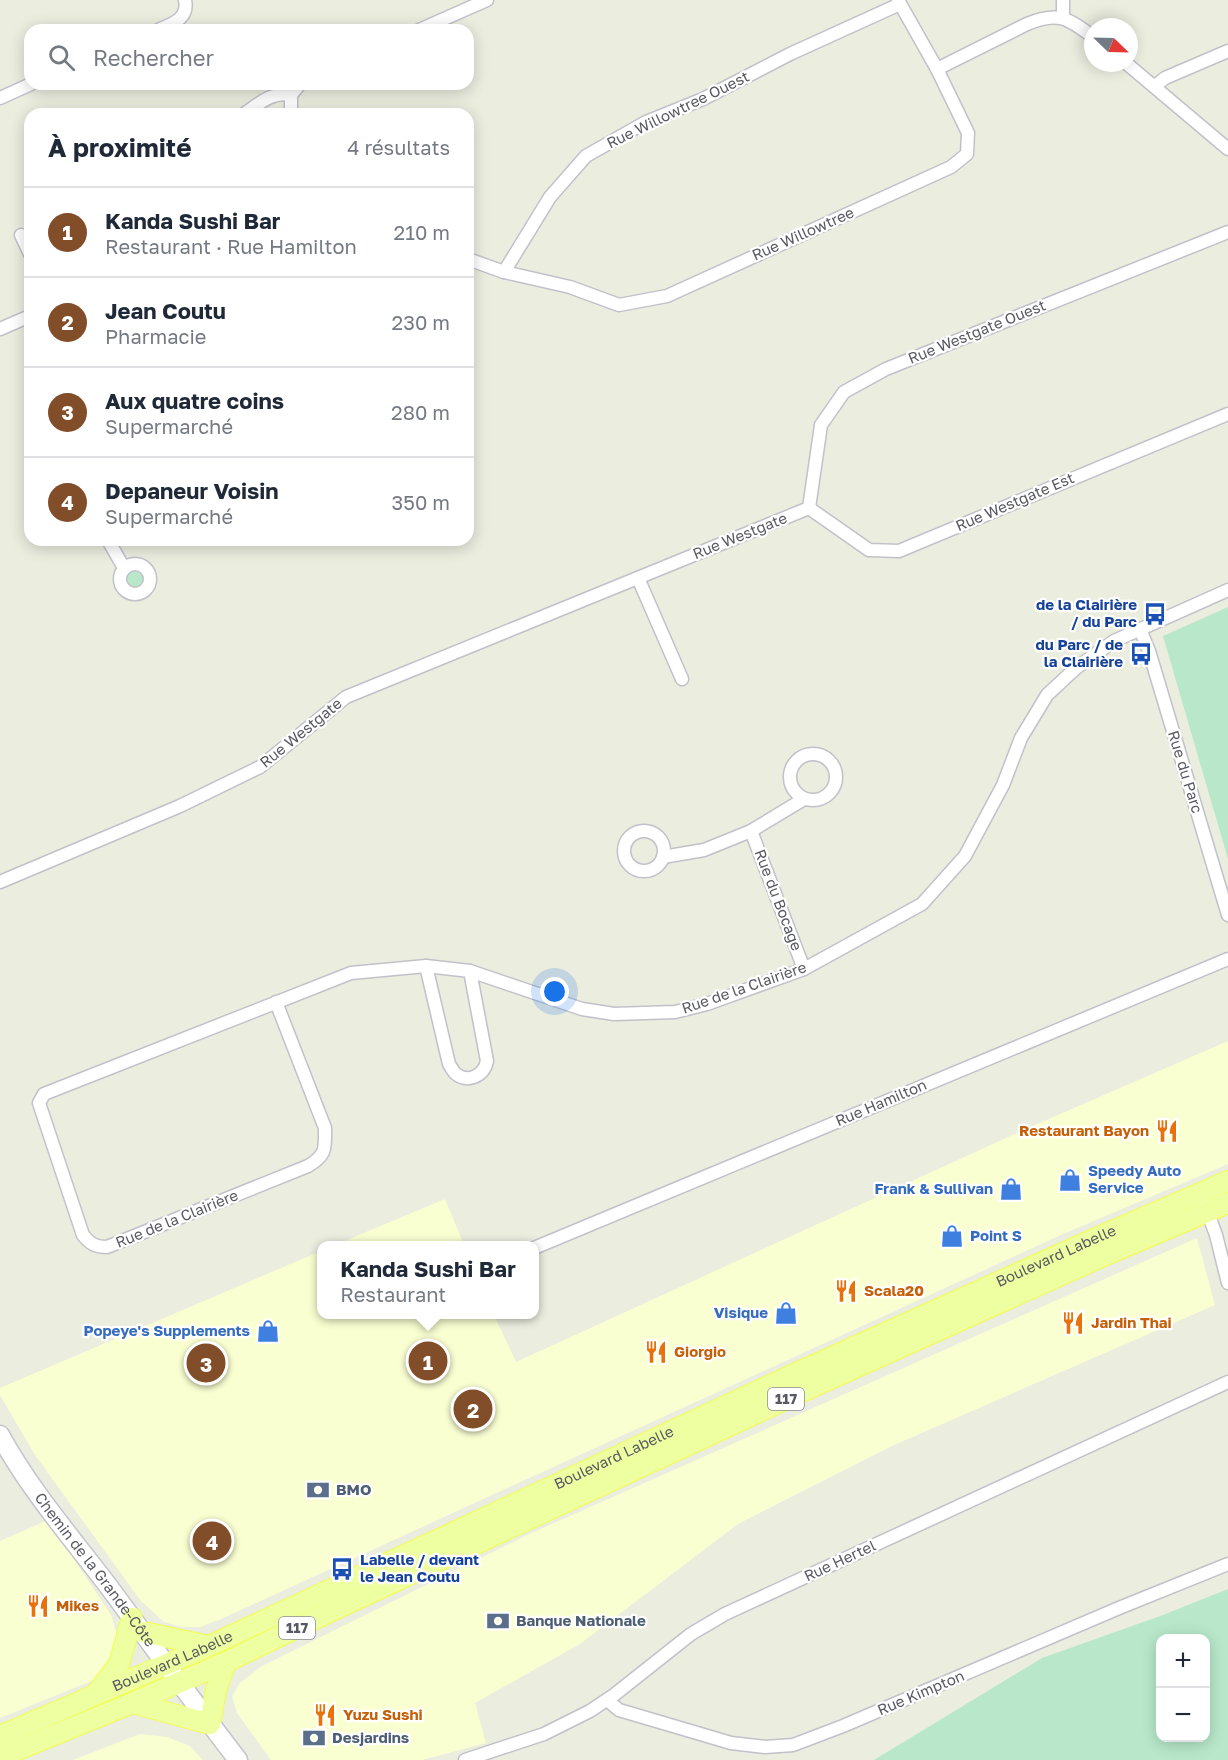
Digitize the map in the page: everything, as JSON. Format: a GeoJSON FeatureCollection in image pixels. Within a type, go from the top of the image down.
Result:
{"type":"FeatureCollection","features":[{"type":"Feature","properties":{"kind":"main road","name":"Boulevard Labelle"},"geometry":{"type":"LineString","coordinates":[[0,1736],[168,1665],[803,1370],[1224,1183]]}},
{"type":"Feature","properties":{"kind":"main road","name":"Boulevard Labelle"},"geometry":{"type":"LineString","coordinates":[[0,1757],[226,1662],[845,1371],[1101,1257],[1228,1204]]}},
{"type":"Feature","properties":{"kind":"main road","name":"Chemin de la Grande-Côte"},"geometry":{"type":"LineString","coordinates":[[0,1435],[40,1497],[238,1760]]}},
{"type":"Feature","properties":{"kind":"main road"},"geometry":{"type":"LineString","coordinates":[[95,1697],[119,1664],[138,1625],[209,1646]]}},
{"type":"Feature","properties":{"kind":"main road"},"geometry":{"type":"LineString","coordinates":[[132,1703],[210,1724],[216,1690],[226,1662]]}},
{"type":"Feature","properties":{"kind":"street"},"geometry":{"type":"LineString","coordinates":[[172,24],[182,17],[186,9],[185,0]]}},
{"type":"Feature","properties":{"kind":"street"},"geometry":{"type":"LineString","coordinates":[[433,24],[487,0]]}},
{"type":"Feature","properties":{"kind":"street"},"geometry":{"type":"LineString","coordinates":[[1063,0],[1063,17]]}},
{"type":"Feature","properties":{"kind":"street","name":"Rue Willowtree"},"geometry":{"type":"LineString","coordinates":[[474,261],[504,272],[570,287],[619,304],[667,296],[951,167],[967,154],[968,133],[937,69],[899,2]]}},
{"type":"Feature","properties":{"kind":"street","name":"Rue Willowtree Ouest"},"geometry":{"type":"LineString","coordinates":[[504,272],[550,197],[586,156],[645,122],[703,99],[899,2]]}},
{"type":"Feature","properties":{"kind":"street"},"geometry":{"type":"LineString","coordinates":[[937,69],[1027,24],[1049,17],[1063,17],[1084,30]]}},
{"type":"Feature","properties":{"kind":"street"},"geometry":{"type":"LineString","coordinates":[[1155,86],[1165,78],[1228,51]]}},
{"type":"Feature","properties":{"kind":"street"},"geometry":{"type":"LineString","coordinates":[[1137,72],[1228,149]]}},
{"type":"Feature","properties":{"kind":"street"},"geometry":{"type":"LineString","coordinates":[[0,98],[24,87]]}},
{"type":"Feature","properties":{"kind":"street"},"geometry":{"type":"LineString","coordinates":[[291,108],[291,95],[295,90]]}},
{"type":"Feature","properties":{"kind":"street"},"geometry":{"type":"LineString","coordinates":[[253,108],[272,96],[291,95]]}},
{"type":"Feature","properties":{"kind":"street","name":"Rue Westgate Ouest"},"geometry":{"type":"LineString","coordinates":[[809,508],[821,425],[844,392],[886,369],[1228,231]]}},
{"type":"Feature","properties":{"kind":"street"},"geometry":{"type":"LineString","coordinates":[[21,235],[24,241]]}},
{"type":"Feature","properties":{"kind":"street"},"geometry":{"type":"LineString","coordinates":[[0,328],[24,318]]}},
{"type":"Feature","properties":{"kind":"street","name":"Rue Westgate Est"},"geometry":{"type":"LineString","coordinates":[[809,508],[869,550],[899,552],[1228,414]]}},
{"type":"Feature","properties":{"kind":"street","name":"Rue Westgate"},"geometry":{"type":"LineString","coordinates":[[0,882],[180,806],[260,767],[346,697],[809,508]]}},
{"type":"Feature","properties":{"kind":"street"},"geometry":{"type":"LineString","coordinates":[[111,546],[124,568]]}},
{"type":"Feature","properties":{"kind":"street"},"geometry":{"type":"LineString","coordinates":[[638,578],[682,679]]}},
{"type":"Feature","properties":{"kind":"street","name":"Rue de la Clairière"},"geometry":{"type":"LineString","coordinates":[[276,1002],[325,1128],[325,1148],[319,1160],[107,1247],[97,1247],[89,1243],[83,1235],[39,1103],[44,1094],[276,1002],[351,973],[426,966],[470,971],[582,1009],[614,1014],[675,1012],[707,1004],[804,969],[922,904],[965,856],[1003,784],[1021,738],[1047,695],[1076,668],[1114,641],[1228,591]]}},
{"type":"Feature","properties":{"kind":"street","name":"Rue du Parc"},"geometry":{"type":"LineString","coordinates":[[1140,629],[1149,651],[1228,915]]}},
{"type":"Feature","properties":{"kind":"street","name":"Rue du Bocage"},"geometry":{"type":"LineString","coordinates":[[663,858],[704,850],[751,831],[804,799]]}},
{"type":"Feature","properties":{"kind":"street","name":"Rue du Bocage"},"geometry":{"type":"LineString","coordinates":[[751,831],[804,969]]}},
{"type":"Feature","properties":{"kind":"street","name":"Rue Hamilton"},"geometry":{"type":"LineString","coordinates":[[539,1246],[1228,959]]}},
{"type":"Feature","properties":{"kind":"street"},"geometry":{"type":"LineString","coordinates":[[426,966],[449,1064],[456,1074],[467,1078],[478,1076],[485,1069],[487,1061],[470,971]]}},
{"type":"Feature","properties":{"kind":"street"},"geometry":{"type":"LineString","coordinates":[[1224,1183],[1228,1204]]}},
{"type":"Feature","properties":{"kind":"street"},"geometry":{"type":"LineString","coordinates":[[1200,1193],[1216,1235],[1228,1283]]}},
{"type":"Feature","properties":{"kind":"street","name":"Rue Hertel"},"geometry":{"type":"LineString","coordinates":[[465,1760],[557,1728],[590,1711],[691,1634],[725,1614],[1228,1382]]}},
{"type":"Feature","properties":{"kind":"street","name":"Rue Kimpton"},"geometry":{"type":"LineString","coordinates":[[607,1700],[619,1710],[731,1743],[765,1747],[793,1745],[1228,1564]]}},
{"type":"Feature","properties":{"kind":"shaded area"},"geometry":{"type":"Polygon","coordinates":[[[135,569],[142,572],[145,579],[142,586],[135,589],[128,586],[125,579],[128,572],[135,569]]]}},
{"type":"Feature","properties":{"kind":"shaded area"},"geometry":{"type":"Polygon","coordinates":[[[1228,607],[1228,859],[1163,636],[1228,607]]]}},
{"type":"Feature","properties":{"kind":"shaded area"},"geometry":{"type":"Polygon","coordinates":[[[1228,1041],[1228,1164],[1063,1234],[200,1627],[182,1627],[164,1622],[141,1601],[35,1455],[0,1395],[0,1388],[317,1253],[317,1319],[496,1319],[516,1362],[1019,1132],[1228,1041]]]}},
{"type":"Feature","properties":{"kind":"shaded area"},"geometry":{"type":"Polygon","coordinates":[[[445,1199],[462,1241],[345,1241],[445,1199]]]}},
{"type":"Feature","properties":{"kind":"shaded area"},"geometry":{"type":"Polygon","coordinates":[[[1197,1238],[1215,1305],[892,1446],[738,1524],[580,1644],[475,1703],[486,1743],[422,1760],[271,1760],[237,1713],[232,1696],[240,1683],[262,1666],[527,1535],[1197,1238]]]}},
{"type":"Feature","properties":{"kind":"shaded area"},"geometry":{"type":"Polygon","coordinates":[[[48,1520],[111,1615],[118,1638],[108,1667],[94,1680],[0,1718],[0,1541],[48,1520]]]}},
{"type":"Feature","properties":{"kind":"shaded area"},"geometry":{"type":"Polygon","coordinates":[[[1228,1589],[1228,1760],[874,1760],[1042,1658],[1228,1589]]]}},
{"type":"Feature","properties":{"kind":"shaded area"},"geometry":{"type":"Polygon","coordinates":[[[140,1734],[167,1737],[190,1746],[203,1760],[73,1760],[140,1734]]]}},
{"type":"Feature","properties":{"kind":"place","name":"de la Clairière / du Parc"},"geometry":{"type":"Point","coordinates":[1155,614]}},
{"type":"Feature","properties":{"kind":"place","name":"du Parc / de la Clairière"},"geometry":{"type":"Point","coordinates":[1141,654]}},
{"type":"Feature","properties":{"kind":"place","name":"Restaurant Bayon"},"geometry":{"type":"Point","coordinates":[1167,1131]}},
{"type":"Feature","properties":{"kind":"place","name":"Speedy Auto Service"},"geometry":{"type":"Point","coordinates":[1070,1180]}},
{"type":"Feature","properties":{"kind":"place","name":"Frank & Sullivan"},"geometry":{"type":"Point","coordinates":[1011,1189]}},
{"type":"Feature","properties":{"kind":"place","name":"Point S"},"geometry":{"type":"Point","coordinates":[952,1236]}},
{"type":"Feature","properties":{"kind":"place","name":"Scala20"},"geometry":{"type":"Point","coordinates":[846,1291]}},
{"type":"Feature","properties":{"kind":"place","name":"Visique"},"geometry":{"type":"Point","coordinates":[786,1313]}},
{"type":"Feature","properties":{"kind":"place","name":"Jardin Thai"},"geometry":{"type":"Point","coordinates":[1073,1323]}},
{"type":"Feature","properties":{"kind":"place","name":"Popeye's Supplements"},"geometry":{"type":"Point","coordinates":[268,1331]}},
{"type":"Feature","properties":{"kind":"place","name":"Giorgio"},"geometry":{"type":"Point","coordinates":[656,1352]}},
{"type":"Feature","properties":{"kind":"place","name":"Kanda Sushi Bar"},"geometry":{"type":"Point","coordinates":[428,1361]}},
{"type":"Feature","properties":{"kind":"place","name":"Aux quatre coins"},"geometry":{"type":"Point","coordinates":[206,1363]}},
{"type":"Feature","properties":{"kind":"place","name":"Jean Coutu"},"geometry":{"type":"Point","coordinates":[473,1409]}},
{"type":"Feature","properties":{"kind":"place","name":"BMO"},"geometry":{"type":"Point","coordinates":[318,1490]}},
{"type":"Feature","properties":{"kind":"place","name":"Depaneur Voisin"},"geometry":{"type":"Point","coordinates":[212,1541]}},
{"type":"Feature","properties":{"kind":"place","name":"Labelle / devant le Jean Coutu"},"geometry":{"type":"Point","coordinates":[342,1569]}},
{"type":"Feature","properties":{"kind":"place","name":"Mikes"},"geometry":{"type":"Point","coordinates":[38,1606]}},
{"type":"Feature","properties":{"kind":"place","name":"Banque Nationale"},"geometry":{"type":"Point","coordinates":[498,1621]}},
{"type":"Feature","properties":{"kind":"place","name":"Yuzu Sushi"},"geometry":{"type":"Point","coordinates":[325,1715]}},
{"type":"Feature","properties":{"kind":"place","name":"Desjardins"},"geometry":{"type":"Point","coordinates":[314,1738]}}]}
